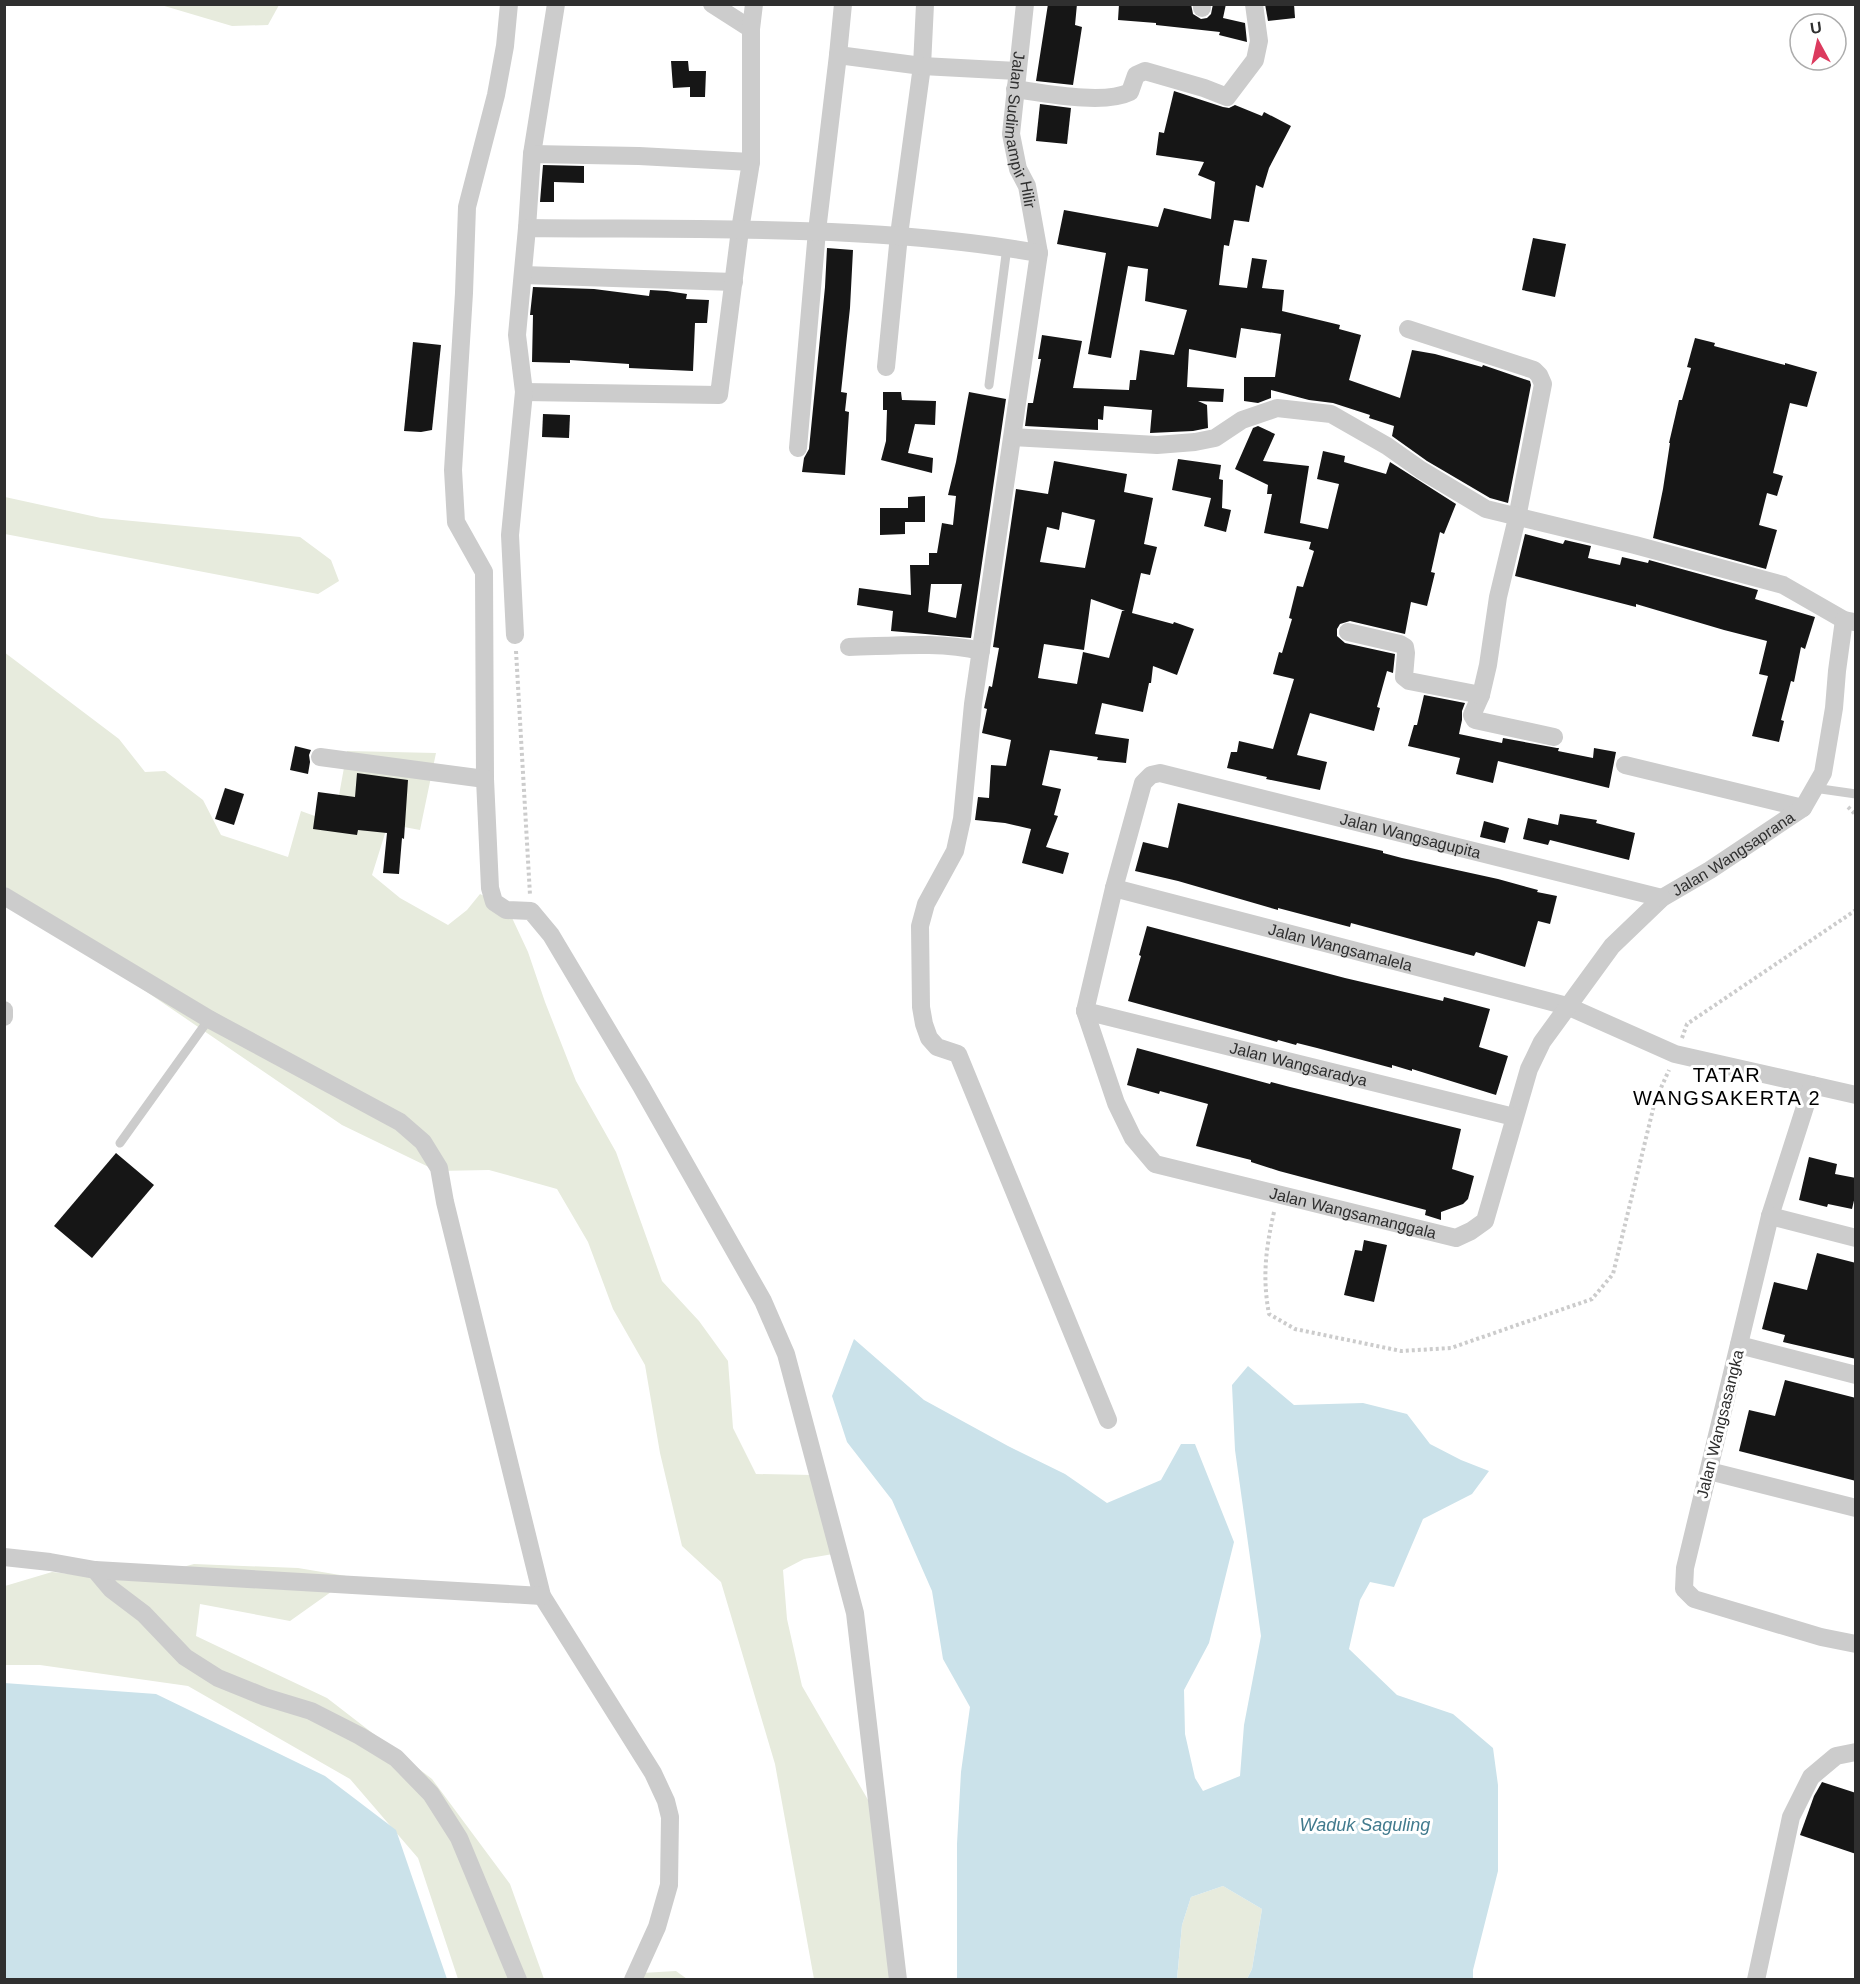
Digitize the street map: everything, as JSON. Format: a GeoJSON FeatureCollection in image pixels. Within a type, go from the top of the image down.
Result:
{"type":"FeatureCollection","features":[{"type":"Feature","properties":{"kind":"street"},"geometry":{"type":"LineString","coordinates":[[509,4],[505,46],[496,95],[467,207],[453,470],[456,522],[483,572],[485,779],[490,888],[494,902],[506,910],[531,911],[551,935],[641,1086],[763,1301],[786,1354],[855,1613],[898,1980]]}},
{"type":"Feature","properties":{"kind":"street"},"geometry":{"type":"LineString","coordinates":[[515,635],[510,534],[524,392],[517,335],[532,154],[556,4]]}},
{"type":"Feature","properties":{"kind":"street"},"geometry":{"type":"LineString","coordinates":[[712,4],[751,29]]}},
{"type":"Feature","properties":{"kind":"street"},"geometry":{"type":"LineString","coordinates":[[524,392],[719,395],[750,162],[751,29],[754,4]]}},
{"type":"Feature","properties":{"kind":"street"},"geometry":{"type":"LineString","coordinates":[[798,448],[817,231],[843,4]]}},
{"type":"Feature","properties":{"kind":"street"},"geometry":{"type":"LineString","coordinates":[[886,367],[899,235],[922,66],[926,4]]}},
{"type":"Feature","properties":{"kind":"street","name":"Jalan Sudimampir Hilir"},"geometry":{"type":"LineString","coordinates":[[1025,4],[1011,134],[1018,170],[1026,186],[1039,253],[973,704],[960,830],[955,851],[926,904],[920,926],[921,1007],[929,1038],[937,1047],[958,1054],[1108,1420]]}},
{"type":"Feature","properties":{"kind":"street"},"geometry":{"type":"LineString","coordinates":[[1015,89],[1075,98],[1120,96],[1131,92],[1136,75],[1145,71],[1227,97],[1255,60],[1259,41],[1254,4]]}},
{"type":"Feature","properties":{"kind":"street"},"geometry":{"type":"LineString","coordinates":[[838,56],[922,66],[1017,71]]}},
{"type":"Feature","properties":{"kind":"street"},"geometry":{"type":"LineString","coordinates":[[532,154],[639,156],[750,162]]}},
{"type":"Feature","properties":{"kind":"street"},"geometry":{"type":"LineString","coordinates":[[527,228],[817,231],[899,235],[1007,247],[1039,253]]}},
{"type":"Feature","properties":{"kind":"street"},"geometry":{"type":"LineString","coordinates":[[523,275],[734,282]]}},
{"type":"Feature","properties":{"kind":"street"},"geometry":{"type":"LineString","coordinates":[[1408,329],[1534,370],[1543,384],[1517,518],[1498,597],[1488,665],[1472,715],[1475,720],[1554,736]]}},
{"type":"Feature","properties":{"kind":"street"},"geometry":{"type":"LineString","coordinates":[[1013,437],[1157,445],[1215,438],[1242,420],[1277,408],[1331,414],[1486,509],[1635,544],[1783,585],[1847,626]]}},
{"type":"Feature","properties":{"kind":"street","name":"Jalan Wangsaprana"},"geometry":{"type":"LineString","coordinates":[[1567,1006],[1612,946],[1662,898],[1710,870],[1803,808],[1822,773],[1847,626]]}},
{"type":"Feature","properties":{"kind":"street"},"geometry":{"type":"LineString","coordinates":[[1348,632],[1405,647],[1404,677],[1409,681],[1480,694]]}},
{"type":"Feature","properties":{"kind":"street"},"geometry":{"type":"LineString","coordinates":[[849,647],[920,645],[981,651]]}},
{"type":"Feature","properties":{"kind":"street"},"geometry":{"type":"LineString","coordinates":[[320,757],[485,779]]}},
{"type":"Feature","properties":{"kind":"street"},"geometry":{"type":"LineString","coordinates":[[1626,765],[1803,808]]}},
{"type":"Feature","properties":{"kind":"street","name":"Jalan Wangsagupita"},"geometry":{"type":"LineString","coordinates":[[1114,888],[1143,783],[1151,775],[1160,773],[1662,898]]}},
{"type":"Feature","properties":{"kind":"street"},"geometry":{"type":"LineString","coordinates":[[1085,1011],[1114,888]]}},
{"type":"Feature","properties":{"kind":"street","name":"Jalan Wangsamalela"},"geometry":{"type":"LineString","coordinates":[[1114,888],[1567,1006],[1675,1054],[1856,1095]]}},
{"type":"Feature","properties":{"kind":"street"},"geometry":{"type":"LineString","coordinates":[[4,896],[209,1019],[400,1122],[423,1142],[439,1168],[445,1202],[542,1596],[653,1773],[670,1816],[669,1885],[657,1927],[633,1980]]}},
{"type":"Feature","properties":{"kind":"street","name":"Jalan Wangsamanggala"},"geometry":{"type":"LineString","coordinates":[[1085,1011],[1116,1103],[1133,1138],[1155,1164],[1456,1238],[1485,1221],[1529,1069],[1542,1042],[1567,1006]]}},
{"type":"Feature","properties":{"kind":"street"},"geometry":{"type":"LineString","coordinates":[[4,1010],[4,1017]]}},
{"type":"Feature","properties":{"kind":"street","name":"Jalan Wangsaradya"},"geometry":{"type":"LineString","coordinates":[[1085,1011],[1514,1117]]}},
{"type":"Feature","properties":{"kind":"street","name":"Jalan Wangsasangka"},"geometry":{"type":"LineString","coordinates":[[1812,1085],[1770,1216],[1685,1568],[1684,1589],[1694,1599],[1821,1637],[1856,1644]]}},
{"type":"Feature","properties":{"kind":"street"},"geometry":{"type":"LineString","coordinates":[[1770,1216],[1856,1238]]}},
{"type":"Feature","properties":{"kind":"street"},"geometry":{"type":"LineString","coordinates":[[1739,1345],[1856,1375]]}},
{"type":"Feature","properties":{"kind":"street"},"geometry":{"type":"LineString","coordinates":[[1709,1471],[1856,1508]]}},
{"type":"Feature","properties":{"kind":"street"},"geometry":{"type":"LineString","coordinates":[[4,1557],[95,1570],[542,1596]]}},
{"type":"Feature","properties":{"kind":"street"},"geometry":{"type":"LineString","coordinates":[[95,1570],[111,1590],[144,1614],[185,1657],[218,1678],[265,1697],[311,1711],[360,1736],[396,1758],[431,1794],[459,1838],[518,1980]]}},
{"type":"Feature","properties":{"kind":"street"},"geometry":{"type":"LineString","coordinates":[[1756,1980],[1791,1817],[1811,1777],[1836,1756],[1856,1752]]}},
{"type":"Feature","properties":{"kind":"lane"},"geometry":{"type":"LineString","coordinates":[[989,385],[1007,247]]}},
{"type":"Feature","properties":{"kind":"lane"},"geometry":{"type":"LineString","coordinates":[[1814,788],[1856,794]]}},
{"type":"Feature","properties":{"kind":"lane"},"geometry":{"type":"LineString","coordinates":[[120,1143],[209,1019]]}},
{"type":"Feature","properties":{"kind":"path"},"geometry":{"type":"LineString","coordinates":[[515,635],[531,911]]}},
{"type":"Feature","properties":{"kind":"path"},"geometry":{"type":"LineString","coordinates":[[1277,1194],[1266,1246],[1265,1289],[1269,1314],[1295,1329],[1401,1351],[1451,1348],[1592,1299],[1613,1274],[1655,1101],[1687,1024],[1856,910]]}},
{"type":"Feature","properties":{"kind":"shaded area"},"geometry":{"type":"Polygon","coordinates":[[[279,4],[268,25],[232,26],[161,5],[279,4]]]}},
{"type":"Feature","properties":{"kind":"shaded area"},"geometry":{"type":"Polygon","coordinates":[[[5,497],[101,518],[300,537],[331,560],[339,581],[318,594],[5,534],[5,497]]]}},
{"type":"Feature","properties":{"kind":"shaded area"},"geometry":{"type":"Polygon","coordinates":[[[4,652],[119,739],[145,772],[165,771],[203,800],[221,835],[288,857],[301,811],[334,823],[347,751],[436,753],[420,830],[388,824],[372,875],[400,898],[448,925],[467,910],[480,894],[507,907],[528,952],[576,1081],[616,1152],[662,1281],[699,1321],[728,1361],[733,1428],[756,1474],[813,1475],[833,1554],[804,1559],[783,1570],[787,1619],[802,1686],[871,1805],[899,1979],[814,1979],[775,1764],[721,1582],[682,1546],[660,1453],[645,1365],[613,1309],[588,1242],[557,1189],[489,1170],[437,1171],[342,1125],[75,943],[5,886],[4,652]]]}},
{"type":"Feature","properties":{"kind":"shaded area"},"geometry":{"type":"Polygon","coordinates":[[[194,1564],[298,1568],[352,1577],[290,1621],[200,1604],[196,1636],[327,1698],[432,1779],[510,1884],[544,1979],[458,1979],[418,1858],[350,1779],[188,1686],[40,1665],[5,1665],[5,1586],[52,1572],[131,1581],[194,1564]]]}},
{"type":"Feature","properties":{"kind":"shaded area"},"geometry":{"type":"Polygon","coordinates":[[[1223,1886],[1262,1909],[1252,1969],[1247,1979],[1177,1980],[1182,1925],[1191,1897],[1223,1886]]]}},
{"type":"Feature","properties":{"kind":"shaded area"},"geometry":{"type":"Polygon","coordinates":[[[676,1971],[687,1979],[635,1980],[642,1973],[676,1971]]]}},
{"type":"Feature","properties":{"kind":"water","name":"Waduk Saguling"},"geometry":{"type":"Polygon","coordinates":[[[854,1339],[924,1400],[1065,1474],[1107,1503],[1161,1480],[1181,1444],[1195,1444],[1234,1542],[1209,1643],[1184,1690],[1185,1734],[1195,1778],[1203,1791],[1240,1776],[1244,1725],[1261,1636],[1235,1450],[1232,1385],[1248,1366],[1294,1405],[1363,1403],[1407,1414],[1430,1444],[1489,1471],[1472,1494],[1423,1519],[1394,1587],[1370,1582],[1360,1600],[1349,1649],[1397,1695],[1453,1714],[1493,1748],[1498,1785],[1498,1871],[1473,1970],[1473,1979],[1247,1979],[1252,1969],[1262,1909],[1223,1886],[1191,1897],[1182,1925],[1177,1979],[957,1979],[957,1844],[961,1772],[970,1707],[943,1659],[932,1591],[892,1500],[847,1442],[832,1396],[854,1339]]]}},
{"type":"Feature","properties":{"kind":"water"},"geometry":{"type":"Polygon","coordinates":[[[4,1683],[156,1694],[325,1776],[396,1830],[447,1979],[5,1979],[4,1683]]]}},
{"type":"Feature","properties":{"kind":"building"},"geometry":{"type":"Polygon","coordinates":[[[1048,4],[1077,4],[1075,25],[1082,27],[1073,85],[1036,81],[1048,4]]]}},
{"type":"Feature","properties":{"kind":"building"},"geometry":{"type":"Polygon","coordinates":[[[1119,4],[1191,4],[1193,14],[1201,19],[1211,14],[1213,4],[1226,4],[1223,18],[1245,23],[1247,42],[1219,35],[1220,32],[1118,20],[1119,4]]]}},
{"type":"Feature","properties":{"kind":"building"},"geometry":{"type":"Polygon","coordinates":[[[1265,4],[1294,4],[1295,18],[1268,21],[1265,4]]]}},
{"type":"Feature","properties":{"kind":"building"},"geometry":{"type":"Polygon","coordinates":[[[671,61],[688,61],[689,71],[706,71],[705,97],[690,97],[690,87],[673,88],[671,61]]]}},
{"type":"Feature","properties":{"kind":"building"},"geometry":{"type":"Polygon","coordinates":[[[1174,91],[1223,107],[1229,108],[1235,105],[1262,116],[1264,112],[1291,126],[1269,168],[1263,188],[1256,185],[1249,222],[1234,220],[1229,246],[1224,245],[1219,285],[1247,288],[1252,258],[1267,260],[1262,288],[1284,290],[1282,311],[1340,325],[1339,329],[1361,335],[1349,380],[1400,398],[1412,350],[1482,367],[1483,365],[1530,381],[1508,503],[1490,498],[1427,461],[1392,436],[1394,426],[1369,418],[1370,415],[1333,403],[1309,400],[1271,390],[1271,398],[1258,403],[1244,401],[1244,377],[1275,377],[1281,334],[1241,328],[1236,358],[1189,349],[1187,387],[1224,389],[1223,402],[1198,401],[1207,405],[1208,428],[1150,433],[1152,410],[1104,406],[1103,420],[1098,419],[1098,430],[1025,426],[1028,403],[1033,403],[1041,359],[1038,359],[1042,335],[1082,341],[1073,388],[1129,390],[1130,380],[1136,380],[1140,350],[1174,355],[1187,310],[1145,301],[1148,269],[1128,266],[1111,358],[1088,354],[1106,253],[1057,244],[1064,210],[1158,227],[1164,208],[1211,219],[1215,182],[1198,175],[1204,162],[1156,155],[1159,132],[1164,133],[1174,91]]]}},
{"type":"Feature","properties":{"kind":"building"},"geometry":{"type":"Polygon","coordinates":[[[1040,104],[1071,108],[1067,144],[1036,141],[1040,104]]]}},
{"type":"Feature","properties":{"kind":"building"},"geometry":{"type":"Polygon","coordinates":[[[543,165],[584,166],[584,183],[554,182],[554,202],[540,202],[543,165]]]}},
{"type":"Feature","properties":{"kind":"building"},"geometry":{"type":"Polygon","coordinates":[[[1533,238],[1566,244],[1555,297],[1522,290],[1533,238]]]}},
{"type":"Feature","properties":{"kind":"building"},"geometry":{"type":"Polygon","coordinates":[[[827,248],[853,250],[850,308],[841,392],[847,393],[845,411],[849,412],[845,475],[802,472],[804,458],[809,449],[827,248]]]}},
{"type":"Feature","properties":{"kind":"building"},"geometry":{"type":"Polygon","coordinates":[[[533,287],[594,289],[649,296],[650,290],[667,291],[687,294],[686,299],[709,300],[707,323],[695,323],[693,371],[629,368],[629,364],[570,360],[570,363],[532,362],[533,315],[530,315],[533,287]]]}},
{"type":"Feature","properties":{"kind":"building"},"geometry":{"type":"Polygon","coordinates":[[[1695,338],[1715,343],[1714,346],[1817,372],[1807,407],[1790,403],[1773,473],[1783,476],[1777,496],[1767,493],[1759,525],[1777,530],[1766,569],[1653,538],[1669,443],[1679,400],[1682,400],[1691,368],[1687,367],[1695,338]]]}},
{"type":"Feature","properties":{"kind":"building"},"geometry":{"type":"Polygon","coordinates":[[[413,342],[441,345],[432,430],[421,432],[404,431],[413,342]]]}},
{"type":"Feature","properties":{"kind":"building"},"geometry":{"type":"Polygon","coordinates":[[[883,392],[901,392],[902,400],[936,401],[935,425],[915,424],[908,453],[933,458],[932,473],[881,460],[886,441],[887,410],[883,410],[883,392]]]}},
{"type":"Feature","properties":{"kind":"building"},"geometry":{"type":"Polygon","coordinates":[[[969,392],[1006,399],[971,638],[891,631],[893,611],[857,605],[859,588],[911,595],[910,565],[929,565],[929,553],[937,553],[942,523],[953,525],[956,496],[948,495],[969,392]],[[931,584],[928,612],[956,618],[962,584],[931,584]]]}},
{"type":"Feature","properties":{"kind":"building"},"geometry":{"type":"Polygon","coordinates":[[[543,414],[570,415],[569,438],[542,437],[543,414]]]}},
{"type":"Feature","properties":{"kind":"building"},"geometry":{"type":"Polygon","coordinates":[[[1258,426],[1275,434],[1263,461],[1309,466],[1300,523],[1328,529],[1339,484],[1317,479],[1323,451],[1345,456],[1344,462],[1386,474],[1390,462],[1456,504],[1444,534],[1440,532],[1431,572],[1435,573],[1427,606],[1411,602],[1405,634],[1350,621],[1340,624],[1337,629],[1337,636],[1345,643],[1395,654],[1393,673],[1387,671],[1377,707],[1380,708],[1374,731],[1310,713],[1297,755],[1327,762],[1320,790],[1227,768],[1231,752],[1237,752],[1239,741],[1273,749],[1294,679],[1273,674],[1292,619],[1289,618],[1297,586],[1303,587],[1314,551],[1309,549],[1311,542],[1264,533],[1272,494],[1267,494],[1268,485],[1235,469],[1253,428],[1258,426]]]}},
{"type":"Feature","properties":{"kind":"building"},"geometry":{"type":"Polygon","coordinates":[[[1178,459],[1221,465],[1219,479],[1223,480],[1222,508],[1231,510],[1226,532],[1204,526],[1211,498],[1172,490],[1178,459]]]}},
{"type":"Feature","properties":{"kind":"building"},"geometry":{"type":"Polygon","coordinates":[[[1054,461],[1127,474],[1124,492],[1153,498],[1144,544],[1157,547],[1150,575],[1141,573],[1132,613],[1194,629],[1177,675],[1153,666],[1143,712],[1102,703],[1095,734],[1129,739],[1126,763],[1097,760],[1098,757],[1050,750],[1042,785],[1061,789],[1054,815],[1058,816],[1046,847],[1069,853],[1063,874],[1022,863],[1031,829],[975,820],[978,797],[989,798],[991,765],[1006,766],[1011,740],[982,733],[987,709],[984,708],[989,686],[992,687],[999,648],[993,647],[1016,489],[1048,494],[1054,461]],[[1062,512],[1059,530],[1047,527],[1040,562],[1085,568],[1095,520],[1062,512]],[[1091,599],[1084,650],[1044,644],[1038,678],[1077,684],[1083,652],[1109,658],[1122,611],[1125,611],[1091,599]]]}},
{"type":"Feature","properties":{"kind":"building"},"geometry":{"type":"Polygon","coordinates":[[[925,496],[925,522],[905,522],[905,534],[880,535],[880,508],[908,508],[908,497],[925,496]]]}},
{"type":"Feature","properties":{"kind":"building"},"geometry":{"type":"Polygon","coordinates":[[[1525,534],[1563,544],[1565,540],[1591,546],[1588,558],[1620,565],[1622,557],[1648,563],[1649,560],[1758,590],[1755,599],[1815,617],[1805,649],[1801,647],[1794,682],[1791,681],[1781,720],[1784,721],[1779,742],[1752,736],[1768,676],[1759,674],[1767,641],[1636,604],[1636,607],[1515,576],[1525,534]]]}},
{"type":"Feature","properties":{"kind":"building"},"geometry":{"type":"Polygon","coordinates":[[[1424,695],[1465,703],[1459,734],[1502,743],[1503,738],[1559,748],[1558,751],[1593,758],[1594,748],[1616,752],[1609,788],[1498,761],[1493,783],[1456,774],[1460,758],[1408,746],[1414,725],[1417,725],[1424,695]]]}},
{"type":"Feature","properties":{"kind":"building"},"geometry":{"type":"Polygon","coordinates":[[[295,746],[311,750],[308,774],[290,770],[295,746]]]}},
{"type":"Feature","properties":{"kind":"building"},"geometry":{"type":"Polygon","coordinates":[[[357,773],[408,780],[399,874],[383,873],[387,833],[358,830],[357,835],[313,829],[318,792],[355,797],[357,773]]]}},
{"type":"Feature","properties":{"kind":"building"},"geometry":{"type":"Polygon","coordinates":[[[225,788],[244,794],[234,825],[215,819],[225,788]]]}},
{"type":"Feature","properties":{"kind":"building"},"geometry":{"type":"Polygon","coordinates":[[[1178,803],[1498,879],[1557,896],[1550,924],[1538,921],[1525,967],[1476,952],[1474,956],[1351,923],[1350,927],[1278,908],[1278,910],[1135,871],[1143,842],[1168,848],[1178,803]]]}},
{"type":"Feature","properties":{"kind":"building"},"geometry":{"type":"Polygon","coordinates":[[[1560,814],[1597,820],[1596,823],[1635,833],[1629,860],[1550,840],[1548,845],[1523,839],[1528,818],[1558,825],[1560,814]]]}},
{"type":"Feature","properties":{"kind":"building"},"geometry":{"type":"Polygon","coordinates":[[[1484,821],[1509,828],[1505,843],[1480,837],[1484,821]]]}},
{"type":"Feature","properties":{"kind":"building"},"geometry":{"type":"Polygon","coordinates":[[[1147,926],[1345,978],[1443,1001],[1444,997],[1490,1009],[1479,1047],[1508,1056],[1496,1095],[1412,1069],[1412,1071],[1392,1065],[1392,1068],[1297,1043],[1296,1045],[1278,1040],[1277,1042],[1128,1001],[1147,926]]]}},
{"type":"Feature","properties":{"kind":"building"},"geometry":{"type":"Polygon","coordinates":[[[1137,1048],[1270,1084],[1271,1082],[1461,1129],[1452,1169],[1474,1176],[1468,1199],[1463,1204],[1441,1212],[1441,1220],[1425,1215],[1426,1210],[1279,1171],[1251,1162],[1251,1160],[1196,1146],[1208,1104],[1127,1085],[1137,1048]]]}},
{"type":"Feature","properties":{"kind":"building"},"geometry":{"type":"Polygon","coordinates":[[[116,1153],[154,1185],[92,1258],[54,1226],[116,1153]]]}},
{"type":"Feature","properties":{"kind":"building"},"geometry":{"type":"Polygon","coordinates":[[[1809,1157],[1837,1164],[1835,1174],[1856,1178],[1852,1209],[1828,1204],[1827,1207],[1799,1200],[1809,1157]]]}},
{"type":"Feature","properties":{"kind":"building"},"geometry":{"type":"Polygon","coordinates":[[[1364,1240],[1387,1245],[1374,1302],[1344,1295],[1355,1250],[1362,1251],[1364,1240]]]}},
{"type":"Feature","properties":{"kind":"building"},"geometry":{"type":"Polygon","coordinates":[[[1817,1253],[1856,1263],[1856,1359],[1783,1342],[1785,1335],[1762,1329],[1774,1282],[1807,1290],[1817,1253]]]}},
{"type":"Feature","properties":{"kind":"building"},"geometry":{"type":"Polygon","coordinates":[[[1785,1380],[1856,1398],[1856,1481],[1739,1451],[1749,1410],[1775,1416],[1785,1380]]]}},
{"type":"Feature","properties":{"kind":"building"},"geometry":{"type":"Polygon","coordinates":[[[1822,1782],[1856,1793],[1856,1854],[1800,1835],[1814,1796],[1822,1782]]]}},
{"type":"Feature","properties":{"kind":"district","name":"TATAR WANGSAKERTA 2"},"geometry":{"type":"Point","coordinates":[1727,1086]}}]}
